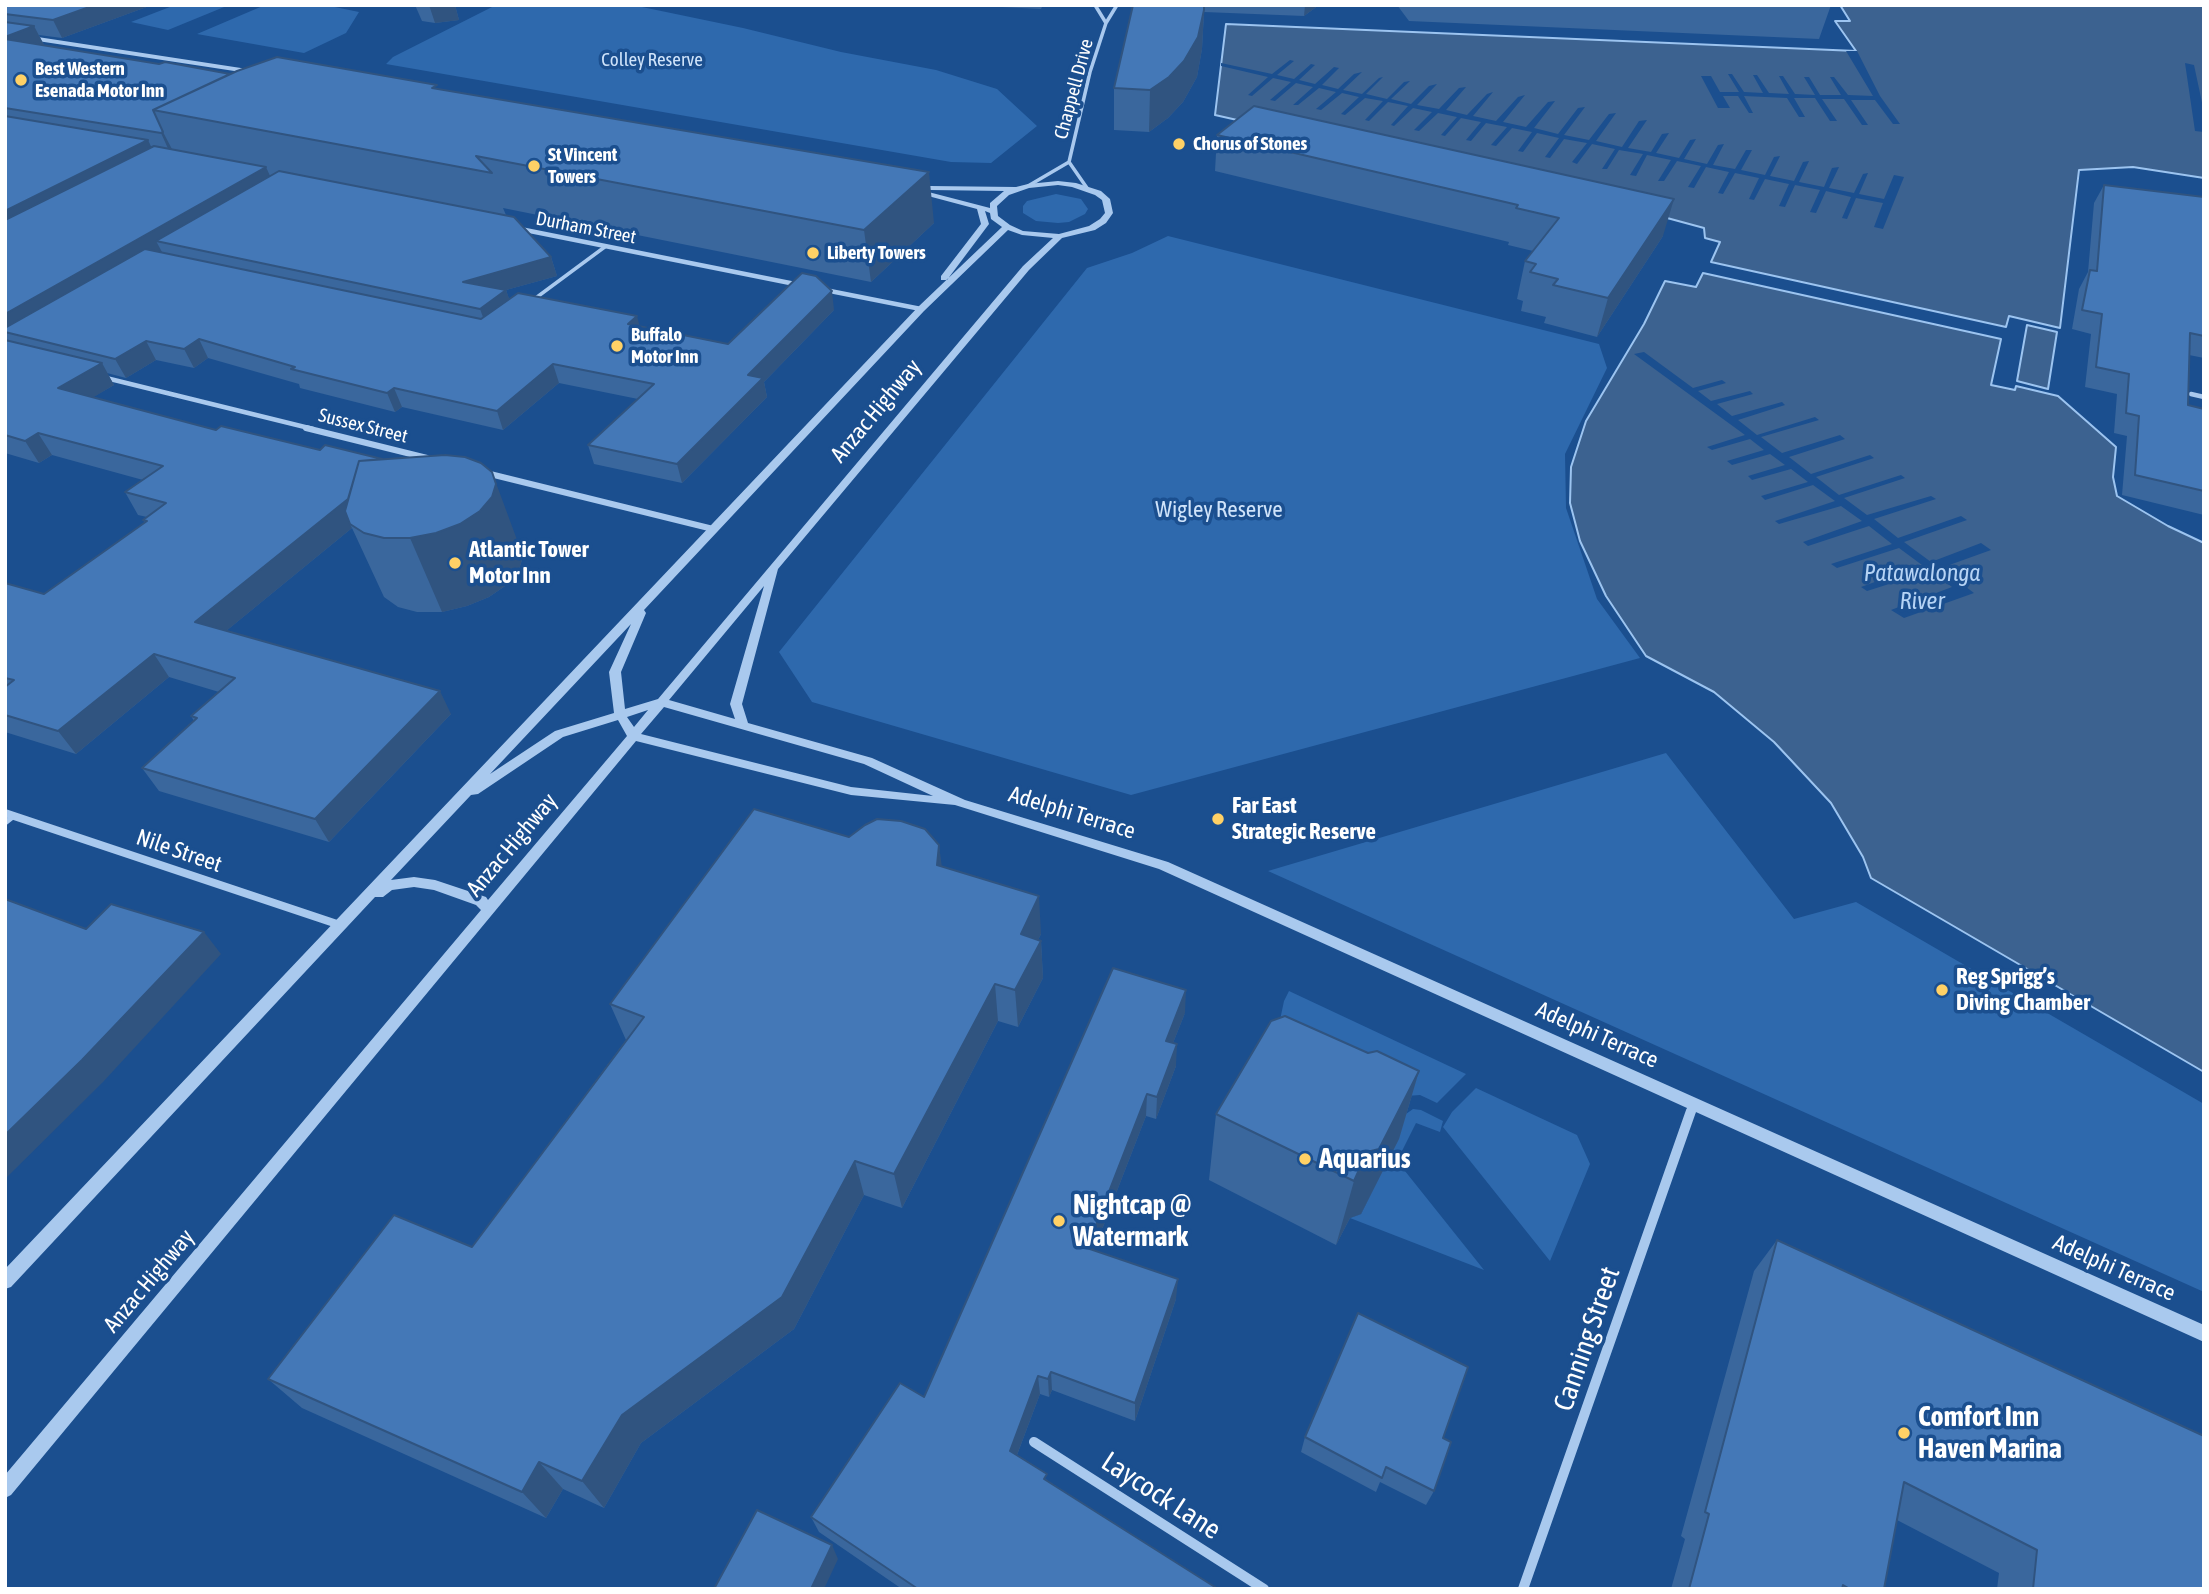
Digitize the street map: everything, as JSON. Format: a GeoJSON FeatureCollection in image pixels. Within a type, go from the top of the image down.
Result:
{"type":"FeatureCollection","features":[{"type":"Feature","properties":{"kind":"street","name":"Chappell Drive"},"geometry":{"type":"LineString","coordinates":[[1095,5],[1106,23]]}},
{"type":"Feature","properties":{"kind":"street","name":"Chappell Drive"},"geometry":{"type":"LineString","coordinates":[[1028,186],[1069,162],[1090,72],[1106,23],[1117,5]]}},
{"type":"Feature","properties":{"kind":"street"},"geometry":{"type":"LineString","coordinates":[[5,34],[264,74]]}},
{"type":"Feature","properties":{"kind":"street"},"geometry":{"type":"LineString","coordinates":[[134,54],[211,74]]}},
{"type":"Feature","properties":{"kind":"street","name":"Chappell Drive"},"geometry":{"type":"LineString","coordinates":[[1069,162],[1087,188]]}},
{"type":"Feature","properties":{"kind":"street"},"geometry":{"type":"LineString","coordinates":[[1058,183],[1087,188],[1106,199],[1109,213],[1104,221],[1092,228],[1059,236],[1039,236],[1007,228],[994,217],[992,211],[998,198],[1028,186],[1058,183]]}},
{"type":"Feature","properties":{"kind":"street"},"geometry":{"type":"LineString","coordinates":[[992,211],[905,188],[1016,189]]}},
{"type":"Feature","properties":{"kind":"street"},"geometry":{"type":"LineString","coordinates":[[816,288],[921,309],[985,224],[980,207]]}},
{"type":"Feature","properties":{"kind":"street","name":"Durham Street"},"geometry":{"type":"LineString","coordinates":[[513,228],[803,286]]}},
{"type":"Feature","properties":{"kind":"street","name":"Anzac Highway"},"geometry":{"type":"LineString","coordinates":[[5,1281],[921,309],[1007,228]]}},
{"type":"Feature","properties":{"kind":"street","name":"Anzac Highway"},"geometry":{"type":"LineString","coordinates":[[5,1489],[775,566],[1026,268],[1059,236]]}},
{"type":"Feature","properties":{"kind":"street","name":"Sussex Street"},"geometry":{"type":"LineString","coordinates":[[100,377],[437,461]]}},
{"type":"Feature","properties":{"kind":"street"},"geometry":{"type":"LineString","coordinates":[[2190,394],[2204,397]]}},
{"type":"Feature","properties":{"kind":"street"},"geometry":{"type":"LineString","coordinates":[[477,471],[713,530]]}},
{"type":"Feature","properties":{"kind":"street"},"geometry":{"type":"LineString","coordinates":[[633,736],[620,714],[615,672],[636,618],[681,563]]}},
{"type":"Feature","properties":{"kind":"street"},"geometry":{"type":"LineString","coordinates":[[743,725],[736,704],[775,566]]}},
{"type":"Feature","properties":{"kind":"street"},"geometry":{"type":"LineString","coordinates":[[360,904],[459,801],[559,734],[661,702]]}},
{"type":"Feature","properties":{"kind":"street","name":"Adelphi Terrace"},"geometry":{"type":"LineString","coordinates":[[661,702],[868,761],[961,803],[1163,865],[2204,1334]]}},
{"type":"Feature","properties":{"kind":"street","name":"Adelphi Terrace"},"geometry":{"type":"LineString","coordinates":[[633,736],[851,791],[961,803]]}},
{"type":"Feature","properties":{"kind":"street","name":"Nile Street"},"geometry":{"type":"LineString","coordinates":[[9,815],[344,921]]}},
{"type":"Feature","properties":{"kind":"street"},"geometry":{"type":"LineString","coordinates":[[344,921],[389,885],[414,882],[456,891],[481,901],[488,909]]}},
{"type":"Feature","properties":{"kind":"street","name":"Canning Street"},"geometry":{"type":"LineString","coordinates":[[1523,1589],[1694,1104]]}},
{"type":"Feature","properties":{"kind":"street","name":"Laycock Lane"},"geometry":{"type":"LineString","coordinates":[[1034,1442],[1264,1589]]}},
{"type":"Feature","properties":{"kind":"lane"},"geometry":{"type":"LineString","coordinates":[[531,302],[606,246]]}},
{"type":"Feature","properties":{"kind":"lane"},"geometry":{"type":"LineString","coordinates":[[5,823],[9,815]]}},
{"type":"Feature","properties":{"kind":"green space"},"geometry":{"type":"Polygon","coordinates":[[[175,5],[229,5],[168,30],[131,22],[175,5]]]}},
{"type":"Feature","properties":{"kind":"green space"},"geometry":{"type":"Polygon","coordinates":[[[265,5],[325,5],[359,12],[346,33],[304,53],[197,34],[265,5]]]}},
{"type":"Feature","properties":{"kind":"green space","name":"Colley Reserve"},"geometry":{"type":"Polygon","coordinates":[[[496,5],[642,7],[841,52],[936,70],[997,89],[1037,126],[991,163],[951,162],[386,64],[393,57],[496,5]]]}},
{"type":"Feature","properties":{"kind":"green space"},"geometry":{"type":"Polygon","coordinates":[[[1056,194],[1081,199],[1088,209],[1085,214],[1069,222],[1058,223],[1036,221],[1023,213],[1023,206],[1027,201],[1056,194]]]}},
{"type":"Feature","properties":{"kind":"green space","name":"Wigley Reserve"},"geometry":{"type":"Polygon","coordinates":[[[1168,236],[1599,344],[1607,368],[1565,454],[1566,508],[1597,599],[1640,658],[1131,795],[812,702],[779,652],[1087,268],[1132,253],[1168,236]]]}},
{"type":"Feature","properties":{"kind":"green space"},"geometry":{"type":"Polygon","coordinates":[[[1666,753],[1794,919],[1856,902],[2204,1104],[2204,1292],[1268,871],[1666,753]]]}},
{"type":"Feature","properties":{"kind":"green space"},"geometry":{"type":"Polygon","coordinates":[[[1289,991],[1466,1074],[1437,1103],[1420,1095],[1406,1096],[1276,1039],[1284,1001],[1289,991]]]}},
{"type":"Feature","properties":{"kind":"green space"},"geometry":{"type":"Polygon","coordinates":[[[1476,1088],[1577,1135],[1590,1164],[1550,1261],[1443,1127],[1452,1112],[1476,1088]]]}},
{"type":"Feature","properties":{"kind":"green space"},"geometry":{"type":"Polygon","coordinates":[[[1413,1109],[1443,1121],[1440,1132],[1416,1123],[1397,1161],[1484,1270],[1350,1218],[1361,1214],[1394,1147],[1392,1140],[1406,1114],[1413,1109]]]}},
{"type":"Feature","properties":{"kind":"water"},"geometry":{"type":"Polygon","coordinates":[[[1840,5],[2204,5],[2204,178],[2133,167],[2079,170],[2060,328],[2009,316],[2006,327],[1711,262],[1720,242],[1705,238],[1704,228],[1645,212],[1215,115],[1226,24],[1856,51],[1835,21],[1850,21],[1840,5]]]}},
{"type":"Feature","properties":{"kind":"water","name":"Patawalonga River"},"geometry":{"type":"Polygon","coordinates":[[[1703,273],[2001,339],[1991,385],[2015,390],[2016,386],[2058,396],[2116,447],[2113,477],[2117,496],[2168,526],[2204,543],[2204,1072],[1871,878],[1863,857],[1831,803],[1774,742],[1714,692],[1646,656],[1606,596],[1580,541],[1570,503],[1571,467],[1586,421],[1644,324],[1665,281],[1696,287],[1703,273]]]}},
{"type":"Feature","properties":{"kind":"water"},"geometry":{"type":"Polygon","coordinates":[[[2027,325],[2057,332],[2048,389],[2017,381],[2027,325]]]}},
{"type":"Feature","properties":{"kind":"pier"},"geometry":{"type":"Polygon","coordinates":[[[1846,51],[1857,51],[1880,96],[1900,124],[1893,124],[1875,100],[1851,100],[1868,125],[1862,125],[1844,99],[1822,99],[1837,121],[1830,121],[1815,98],[1794,98],[1805,117],[1799,117],[1787,98],[1744,96],[1753,113],[1749,113],[1738,96],[1723,96],[1730,108],[1718,108],[1701,76],[1711,76],[1720,92],[1739,92],[1728,74],[1732,74],[1744,92],[1763,93],[1753,75],[1757,75],[1769,93],[1789,94],[1779,76],[1783,76],[1795,94],[1815,95],[1804,77],[1809,77],[1820,95],[1841,95],[1830,77],[1834,77],[1848,95],[1873,96],[1846,51]]]}},
{"type":"Feature","properties":{"kind":"pier"},"geometry":{"type":"Polygon","coordinates":[[[1290,60],[1294,61],[1277,75],[1294,79],[1311,64],[1315,65],[1299,80],[1315,84],[1334,67],[1339,68],[1322,85],[1338,89],[1354,74],[1362,72],[1343,90],[1362,94],[1383,77],[1366,94],[1387,99],[1404,82],[1410,81],[1391,99],[1411,104],[1429,86],[1437,84],[1417,105],[1439,109],[1459,88],[1466,87],[1446,110],[1467,115],[1487,94],[1493,92],[1473,116],[1496,121],[1518,97],[1525,95],[1503,122],[1526,127],[1548,102],[1555,101],[1534,128],[1558,134],[1578,108],[1585,107],[1564,135],[1589,140],[1609,114],[1616,113],[1596,141],[1622,147],[1639,121],[1647,120],[1628,148],[1651,152],[1662,134],[1669,133],[1656,153],[1679,158],[1690,140],[1696,139],[1684,159],[1707,164],[1718,145],[1724,144],[1713,165],[1735,169],[1746,150],[1752,150],[1741,170],[1765,175],[1774,157],[1780,156],[1770,176],[1794,181],[1803,162],[1809,161],[1799,182],[1824,187],[1832,168],[1839,167],[1829,188],[1854,193],[1863,174],[1868,173],[1859,194],[1884,199],[1894,175],[1904,177],[1883,229],[1874,227],[1883,203],[1856,198],[1847,219],[1842,218],[1851,197],[1826,191],[1816,213],[1810,212],[1820,190],[1795,185],[1785,207],[1779,206],[1789,184],[1765,179],[1754,200],[1749,199],[1759,178],[1735,173],[1723,194],[1718,193],[1729,172],[1706,167],[1694,188],[1688,187],[1701,166],[1677,161],[1664,181],[1658,181],[1671,160],[1647,155],[1636,176],[1630,175],[1643,154],[1619,150],[1607,169],[1602,169],[1615,149],[1592,144],[1577,164],[1572,162],[1587,143],[1564,139],[1550,158],[1545,157],[1559,138],[1537,133],[1523,152],[1518,151],[1532,132],[1512,128],[1496,146],[1491,145],[1507,127],[1486,123],[1471,141],[1466,140],[1481,122],[1461,118],[1445,136],[1441,135],[1457,117],[1438,113],[1419,131],[1414,130],[1432,112],[1413,108],[1394,126],[1391,125],[1408,106],[1388,102],[1369,121],[1365,120],[1383,101],[1365,98],[1345,115],[1341,114],[1359,97],[1342,93],[1321,110],[1316,109],[1336,92],[1319,88],[1298,105],[1293,105],[1313,87],[1296,83],[1275,101],[1270,100],[1291,82],[1273,78],[1252,96],[1248,95],[1268,77],[1221,66],[1221,63],[1272,74],[1290,60]]]}},
{"type":"Feature","properties":{"kind":"pier"},"geometry":{"type":"Polygon","coordinates":[[[2185,63],[2194,65],[2204,112],[2204,132],[2195,131],[2185,63]]]}},
{"type":"Feature","properties":{"kind":"pier"},"geometry":{"type":"Polygon","coordinates":[[[1644,352],[1693,388],[1722,380],[1726,383],[1698,391],[1711,401],[1750,391],[1753,394],[1717,404],[1732,416],[1782,402],[1785,405],[1738,420],[1757,435],[1815,417],[1819,420],[1761,437],[1782,453],[1840,435],[1845,439],[1789,457],[1811,474],[1870,455],[1874,458],[1816,477],[1839,495],[1901,475],[1905,478],[1844,498],[1867,515],[1931,496],[1936,499],[1874,519],[1898,538],[1961,516],[1967,520],[1904,542],[1931,562],[1981,543],[1991,550],[1941,568],[1974,593],[1904,618],[1891,610],[1952,587],[1930,571],[1867,591],[1861,587],[1922,565],[1899,548],[1837,568],[1831,564],[1892,544],[1869,526],[1808,546],[1803,542],[1862,521],[1841,506],[1779,524],[1775,521],[1835,501],[1813,485],[1765,500],[1761,496],[1808,482],[1791,469],[1752,480],[1748,476],[1785,465],[1770,454],[1732,465],[1727,461],[1764,450],[1750,439],[1712,450],[1707,447],[1745,435],[1634,354],[1644,352]]]}},
{"type":"Feature","properties":{"kind":"building"},"geometry":{"type":"Polygon","coordinates":[[[5,5],[95,5],[53,20],[5,14],[5,5]]]}},
{"type":"Feature","properties":{"kind":"building"},"geometry":{"type":"Polygon","coordinates":[[[1133,5],[1204,5],[1198,37],[1184,61],[1169,77],[1150,90],[1114,88],[1133,5]]]}},
{"type":"Feature","properties":{"kind":"building"},"geometry":{"type":"Polygon","coordinates":[[[5,22],[34,26],[5,37],[5,22]]]}},
{"type":"Feature","properties":{"kind":"building"},"geometry":{"type":"Polygon","coordinates":[[[5,39],[230,74],[153,110],[163,132],[161,133],[5,108],[5,39]]]}},
{"type":"Feature","properties":{"kind":"building"},"geometry":{"type":"Polygon","coordinates":[[[277,57],[437,85],[432,88],[929,172],[864,230],[476,156],[492,173],[153,110],[237,71],[277,57]]]}},
{"type":"Feature","properties":{"kind":"building"},"geometry":{"type":"Polygon","coordinates":[[[1254,106],[1674,199],[1608,298],[1553,285],[1558,279],[1530,272],[1536,264],[1525,261],[1559,218],[1516,208],[1518,205],[1217,135],[1254,106]]]}},
{"type":"Feature","properties":{"kind":"building"},"geometry":{"type":"Polygon","coordinates":[[[5,116],[148,140],[5,211],[5,116]]]}},
{"type":"Feature","properties":{"kind":"building"},"geometry":{"type":"Polygon","coordinates":[[[154,146],[266,167],[5,314],[5,220],[154,146]]]}},
{"type":"Feature","properties":{"kind":"building"},"geometry":{"type":"Polygon","coordinates":[[[279,171],[514,217],[551,257],[463,282],[506,290],[480,309],[156,241],[279,171]]]}},
{"type":"Feature","properties":{"kind":"building"},"geometry":{"type":"Polygon","coordinates":[[[2104,185],[2204,197],[2204,336],[2190,333],[2188,405],[2204,409],[2204,491],[2135,475],[2139,416],[2126,413],[2129,374],[2096,367],[2102,314],[2082,310],[2090,270],[2097,271],[2104,185]]]}},
{"type":"Feature","properties":{"kind":"building"},"geometry":{"type":"Polygon","coordinates":[[[145,249],[481,319],[518,293],[637,316],[628,324],[728,344],[802,273],[816,276],[832,291],[748,375],[763,378],[677,464],[588,445],[654,384],[553,364],[497,411],[394,388],[387,393],[291,369],[295,367],[199,339],[184,349],[146,341],[115,359],[5,332],[5,328],[145,249]]]}},
{"type":"Feature","properties":{"kind":"building"},"geometry":{"type":"Polygon","coordinates":[[[5,340],[102,363],[58,388],[216,430],[221,426],[320,450],[325,445],[382,459],[359,461],[348,499],[195,622],[440,691],[315,819],[142,768],[197,718],[191,716],[235,678],[154,654],[58,731],[5,715],[5,687],[14,680],[5,678],[5,583],[44,594],[147,521],[143,520],[166,503],[125,492],[163,466],[38,433],[25,441],[5,435],[5,340]]]}},
{"type":"Feature","properties":{"kind":"building"},"geometry":{"type":"Polygon","coordinates":[[[445,455],[465,457],[481,463],[492,472],[496,484],[492,497],[480,511],[460,524],[436,533],[410,538],[384,538],[364,533],[350,524],[345,511],[359,461],[445,455]]]}},
{"type":"Feature","properties":{"kind":"building"},"geometry":{"type":"Polygon","coordinates":[[[754,809],[849,837],[877,819],[901,821],[925,829],[939,845],[937,865],[1039,896],[1021,934],[1041,941],[1015,990],[995,984],[894,1174],[855,1161],[782,1297],[622,1415],[582,1481],[539,1462],[522,1492],[268,1379],[394,1215],[472,1247],[644,1017],[610,1004],[754,809]]]}},
{"type":"Feature","properties":{"kind":"building"},"geometry":{"type":"Polygon","coordinates":[[[5,899],[86,929],[111,904],[204,932],[82,1060],[5,1135],[5,899]]]}},
{"type":"Feature","properties":{"kind":"building"},"geometry":{"type":"Polygon","coordinates":[[[1113,968],[1186,990],[1166,1041],[1177,1044],[1157,1097],[1147,1094],[1087,1248],[1178,1279],[1135,1403],[1051,1372],[1048,1379],[1038,1376],[1010,1451],[1047,1474],[1044,1479],[1218,1589],[918,1589],[811,1517],[900,1383],[924,1397],[1113,968]]]}},
{"type":"Feature","properties":{"kind":"building"},"geometry":{"type":"Polygon","coordinates":[[[1285,1016],[1368,1053],[1377,1051],[1419,1071],[1379,1149],[1367,1152],[1354,1181],[1216,1114],[1271,1021],[1285,1016]]]}},
{"type":"Feature","properties":{"kind":"building","name":"Comfort Inn Haven Marina"},"geometry":{"type":"Polygon","coordinates":[[[1777,1240],[2204,1436],[2204,1589],[2033,1589],[2037,1550],[1904,1482],[1884,1589],[1850,1589],[1843,1585],[1842,1589],[1689,1589],[1709,1514],[1705,1512],[1777,1240]]]}},
{"type":"Feature","properties":{"kind":"building"},"geometry":{"type":"Polygon","coordinates":[[[1358,1313],[1468,1367],[1443,1438],[1451,1442],[1434,1491],[1386,1467],[1382,1478],[1305,1437],[1358,1313]]]}},
{"type":"Feature","properties":{"kind":"building"},"geometry":{"type":"Polygon","coordinates":[[[757,1510],[832,1545],[811,1589],[714,1589],[757,1510]]]}},
{"type":"Feature","properties":{"kind":"place","name":"Best Western Esenada Motor Inn"},"geometry":{"type":"Point","coordinates":[21,80]}},
{"type":"Feature","properties":{"kind":"place","name":"Chorus of Stones"},"geometry":{"type":"Point","coordinates":[1179,144]}},
{"type":"Feature","properties":{"kind":"place","name":"St Vincent Towers"},"geometry":{"type":"Point","coordinates":[534,166]}},
{"type":"Feature","properties":{"kind":"place","name":"Liberty Towers"},"geometry":{"type":"Point","coordinates":[813,253]}},
{"type":"Feature","properties":{"kind":"place","name":"Buffalo Motor Inn"},"geometry":{"type":"Point","coordinates":[617,346]}},
{"type":"Feature","properties":{"kind":"place","name":"Atlantic Tower Motor Inn"},"geometry":{"type":"Point","coordinates":[455,563]}},
{"type":"Feature","properties":{"kind":"place","name":"Far East Strategic Reserve"},"geometry":{"type":"Point","coordinates":[1218,819]}},
{"type":"Feature","properties":{"kind":"place","name":"Reg Sprigg’s Diving Chamber"},"geometry":{"type":"Point","coordinates":[1942,990]}},
{"type":"Feature","properties":{"kind":"place","name":"Aquarius"},"geometry":{"type":"Point","coordinates":[1305,1159]}},
{"type":"Feature","properties":{"kind":"place","name":"Nightcap @ Watermark"},"geometry":{"type":"Point","coordinates":[1059,1221]}},
{"type":"Feature","properties":{"kind":"place","name":"Comfort Inn Haven Marina"},"geometry":{"type":"Point","coordinates":[1904,1433]}}]}
